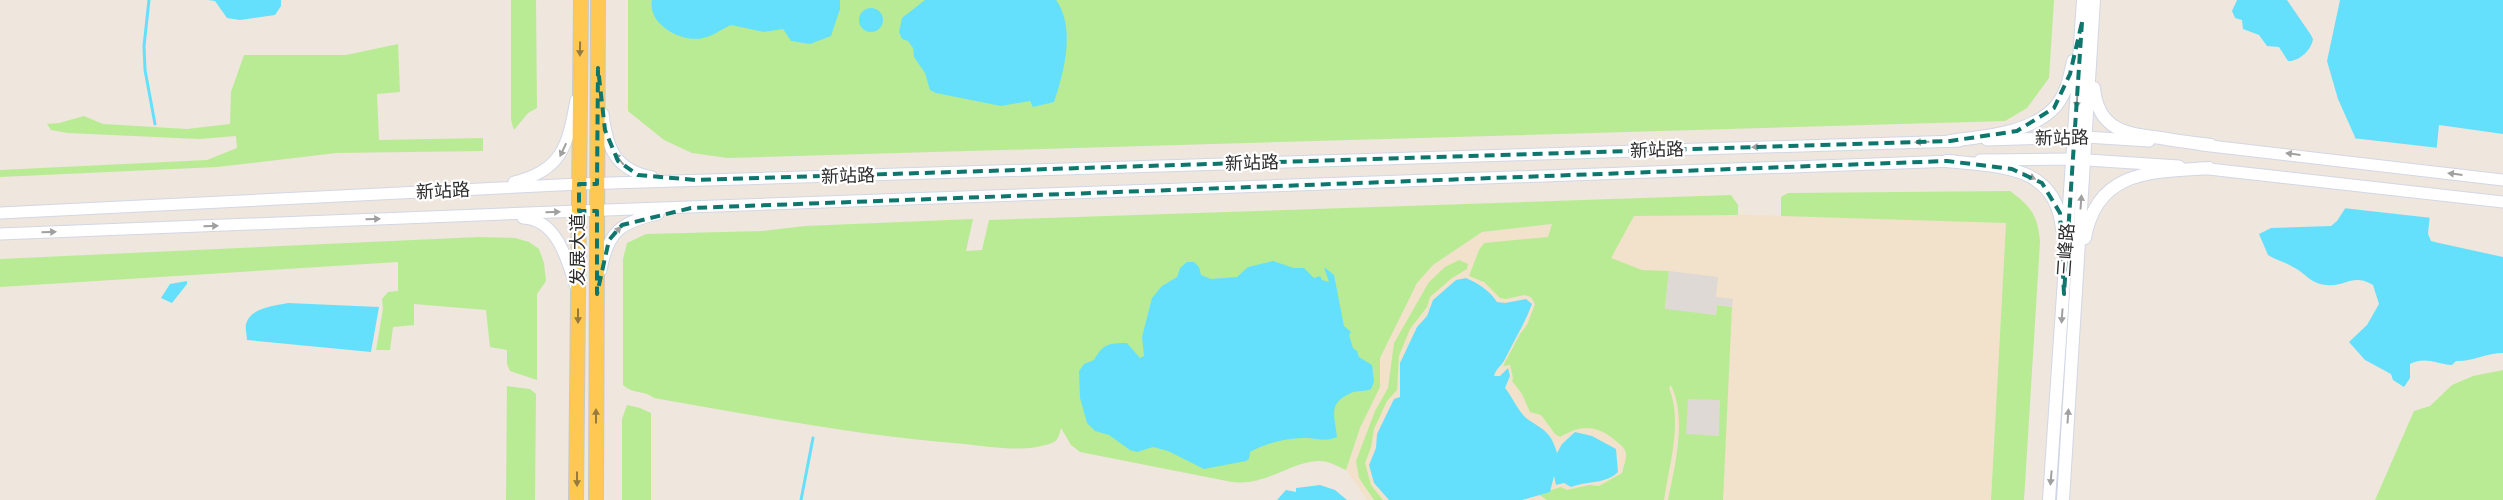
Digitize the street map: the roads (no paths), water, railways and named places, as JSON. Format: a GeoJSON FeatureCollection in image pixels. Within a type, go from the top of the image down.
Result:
{"type":"FeatureCollection","features":[{"type":"Feature","properties":{"kind":"main road","name":"发展大道"},"geometry":{"type":"LineString","coordinates":[[576,500],[581,0]]}},
{"type":"Feature","properties":{"kind":"main road","name":"发展大道"},"geometry":{"type":"LineString","coordinates":[[596,500],[598,0]]}},
{"type":"Feature","properties":{"kind":"main road","name":"三峰路"},"geometry":{"type":"LineString","coordinates":[[2063,500],[2070,295],[2087,22],[2083,0]]}},
{"type":"Feature","properties":{"kind":"main road","name":"三峰路"},"geometry":{"type":"LineString","coordinates":[[2087,22],[2094,0]]}},
{"type":"Feature","properties":{"kind":"main road"},"geometry":{"type":"LineString","coordinates":[[1950,141],[2017,131],[2054,108],[2063,96],[2087,22]]}},
{"type":"Feature","properties":{"kind":"main road"},"geometry":{"type":"LineString","coordinates":[[2087,22],[2095,101],[2110,125],[2128,134],[2211,145]]}},
{"type":"Feature","properties":{"kind":"main road"},"geometry":{"type":"LineString","coordinates":[[1947,161],[2012,169],[2042,183],[2054,197],[2060,212],[2070,295]]}},
{"type":"Feature","properties":{"kind":"main road"},"geometry":{"type":"LineString","coordinates":[[2070,295],[2091,215],[2100,199],[2114,186],[2149,172],[2209,168]]}},
{"type":"Feature","properties":{"kind":"main road","name":"三峰路"},"geometry":{"type":"LineString","coordinates":[[2049,500],[2070,295]]}},
{"type":"Feature","properties":{"kind":"street"},"geometry":{"type":"LineString","coordinates":[[465,190],[534,178],[557,161],[565,146],[571,124],[580,68]]}},
{"type":"Feature","properties":{"kind":"street"},"geometry":{"type":"LineString","coordinates":[[598,68],[605,130],[609,146],[618,161],[638,175],[696,180]]}},
{"type":"Feature","properties":{"kind":"street","name":"新站路"},"geometry":{"type":"LineString","coordinates":[[0,213],[579,184],[2080,137],[2211,145],[2503,180]]}},
{"type":"Feature","properties":{"kind":"street","name":"新站路"},"geometry":{"type":"LineString","coordinates":[[0,234],[1947,161],[2078,159],[2209,168],[2503,202]]}},
{"type":"Feature","properties":{"kind":"street"},"geometry":{"type":"LineString","coordinates":[[597,294],[603,257],[609,240],[622,226],[637,218],[691,208]]}},
{"type":"Feature","properties":{"kind":"street"},"geometry":{"type":"LineString","coordinates":[[463,216],[529,218],[538,221],[556,237],[564,252],[578,293]]}},
{"type":"Feature","properties":{"kind":"water"},"geometry":{"type":"Polygon","coordinates":[[[208,0],[281,0],[281,6],[275,15],[240,20],[227,18],[215,1],[208,0]]]}},
{"type":"Feature","properties":{"kind":"water"},"geometry":{"type":"Polygon","coordinates":[[[652,0],[840,0],[840,9],[831,36],[810,44],[791,41],[783,29],[764,32],[731,25],[711,36],[695,39],[677,35],[661,24],[655,17],[652,9],[652,0]]]}},
{"type":"Feature","properties":{"kind":"water"},"geometry":{"type":"Polygon","coordinates":[[[925,0],[1056,0],[1066,24],[1067,37],[1064,64],[1054,102],[1033,107],[1030,101],[1001,106],[936,93],[930,90],[925,73],[914,57],[913,48],[908,41],[902,39],[899,32],[902,18],[925,0]]]}},
{"type":"Feature","properties":{"kind":"water"},"geometry":{"type":"Polygon","coordinates":[[[2237,0],[2287,0],[2313,39],[2310,47],[2300,57],[2288,61],[2279,47],[2267,46],[2259,35],[2243,29],[2242,20],[2235,18],[2232,11],[2237,0]]]}},
{"type":"Feature","properties":{"kind":"water"},"geometry":{"type":"Polygon","coordinates":[[[2340,0],[2503,0],[2503,134],[2439,125],[2428,234],[2431,241],[2503,257],[2503,353],[2456,361],[2452,365],[2426,361],[2410,364],[2410,378],[2404,387],[2393,380],[2391,374],[2365,360],[2349,342],[2367,325],[2379,304],[2373,285],[2360,280],[2334,285],[2316,283],[2297,269],[2268,255],[2259,234],[2271,228],[2331,226],[2337,221],[2346,207],[2355,137],[2338,99],[2327,61],[2340,0]]]}},
{"type":"Feature","properties":{"kind":"water"},"geometry":{"type":"Polygon","coordinates":[[[866,8],[876,8],[883,15],[883,25],[876,32],[866,32],[859,25],[859,15],[866,8]]]}},
{"type":"Feature","properties":{"kind":"water"},"geometry":{"type":"Polygon","coordinates":[[[1273,261],[1294,268],[1304,268],[1314,278],[1320,276],[1322,280],[1329,282],[1324,267],[1334,275],[1344,326],[1351,332],[1349,335],[1353,348],[1357,351],[1359,357],[1372,365],[1374,382],[1371,389],[1351,393],[1338,401],[1335,406],[1334,417],[1337,437],[1324,440],[1296,438],[1275,442],[1250,452],[1249,459],[1246,461],[1204,469],[1168,451],[1153,447],[1137,452],[1130,450],[1109,435],[1095,431],[1087,423],[1080,398],[1079,371],[1084,364],[1094,360],[1103,348],[1115,343],[1127,343],[1140,358],[1144,356],[1142,337],[1152,298],[1162,286],[1177,277],[1180,268],[1187,262],[1194,262],[1199,267],[1201,275],[1211,279],[1237,277],[1248,267],[1273,261]]]}},
{"type":"Feature","properties":{"kind":"water"},"geometry":{"type":"Polygon","coordinates":[[[1466,278],[1491,294],[1497,302],[1505,303],[1526,299],[1532,304],[1505,360],[1494,376],[1500,376],[1508,368],[1510,376],[1505,388],[1523,415],[1549,435],[1557,453],[1562,444],[1575,432],[1592,436],[1616,449],[1618,472],[1613,476],[1608,479],[1571,487],[1564,483],[1556,485],[1554,476],[1550,492],[1522,500],[1389,500],[1374,483],[1369,465],[1376,448],[1377,434],[1394,399],[1400,397],[1400,363],[1417,327],[1427,316],[1433,300],[1456,280],[1466,278]]]}},
{"type":"Feature","properties":{"kind":"water"},"geometry":{"type":"Polygon","coordinates":[[[187,281],[187,284],[172,303],[161,298],[170,284],[187,281]]]}},
{"type":"Feature","properties":{"kind":"water"},"geometry":{"type":"Polygon","coordinates":[[[288,303],[379,307],[371,352],[247,340],[246,324],[253,314],[270,306],[288,303]]]}},
{"type":"Feature","properties":{"kind":"water"},"geometry":{"type":"Polygon","coordinates":[[[1320,485],[1335,490],[1347,500],[1277,500],[1286,490],[1296,492],[1296,488],[1320,485]]]}},
{"type":"Feature","properties":{"kind":"waterway"},"geometry":{"type":"LineString","coordinates":[[149,0],[144,46],[145,70],[155,124]]}},
{"type":"Feature","properties":{"kind":"waterway"},"geometry":{"type":"LineString","coordinates":[[801,500],[813,438]]}}]}
